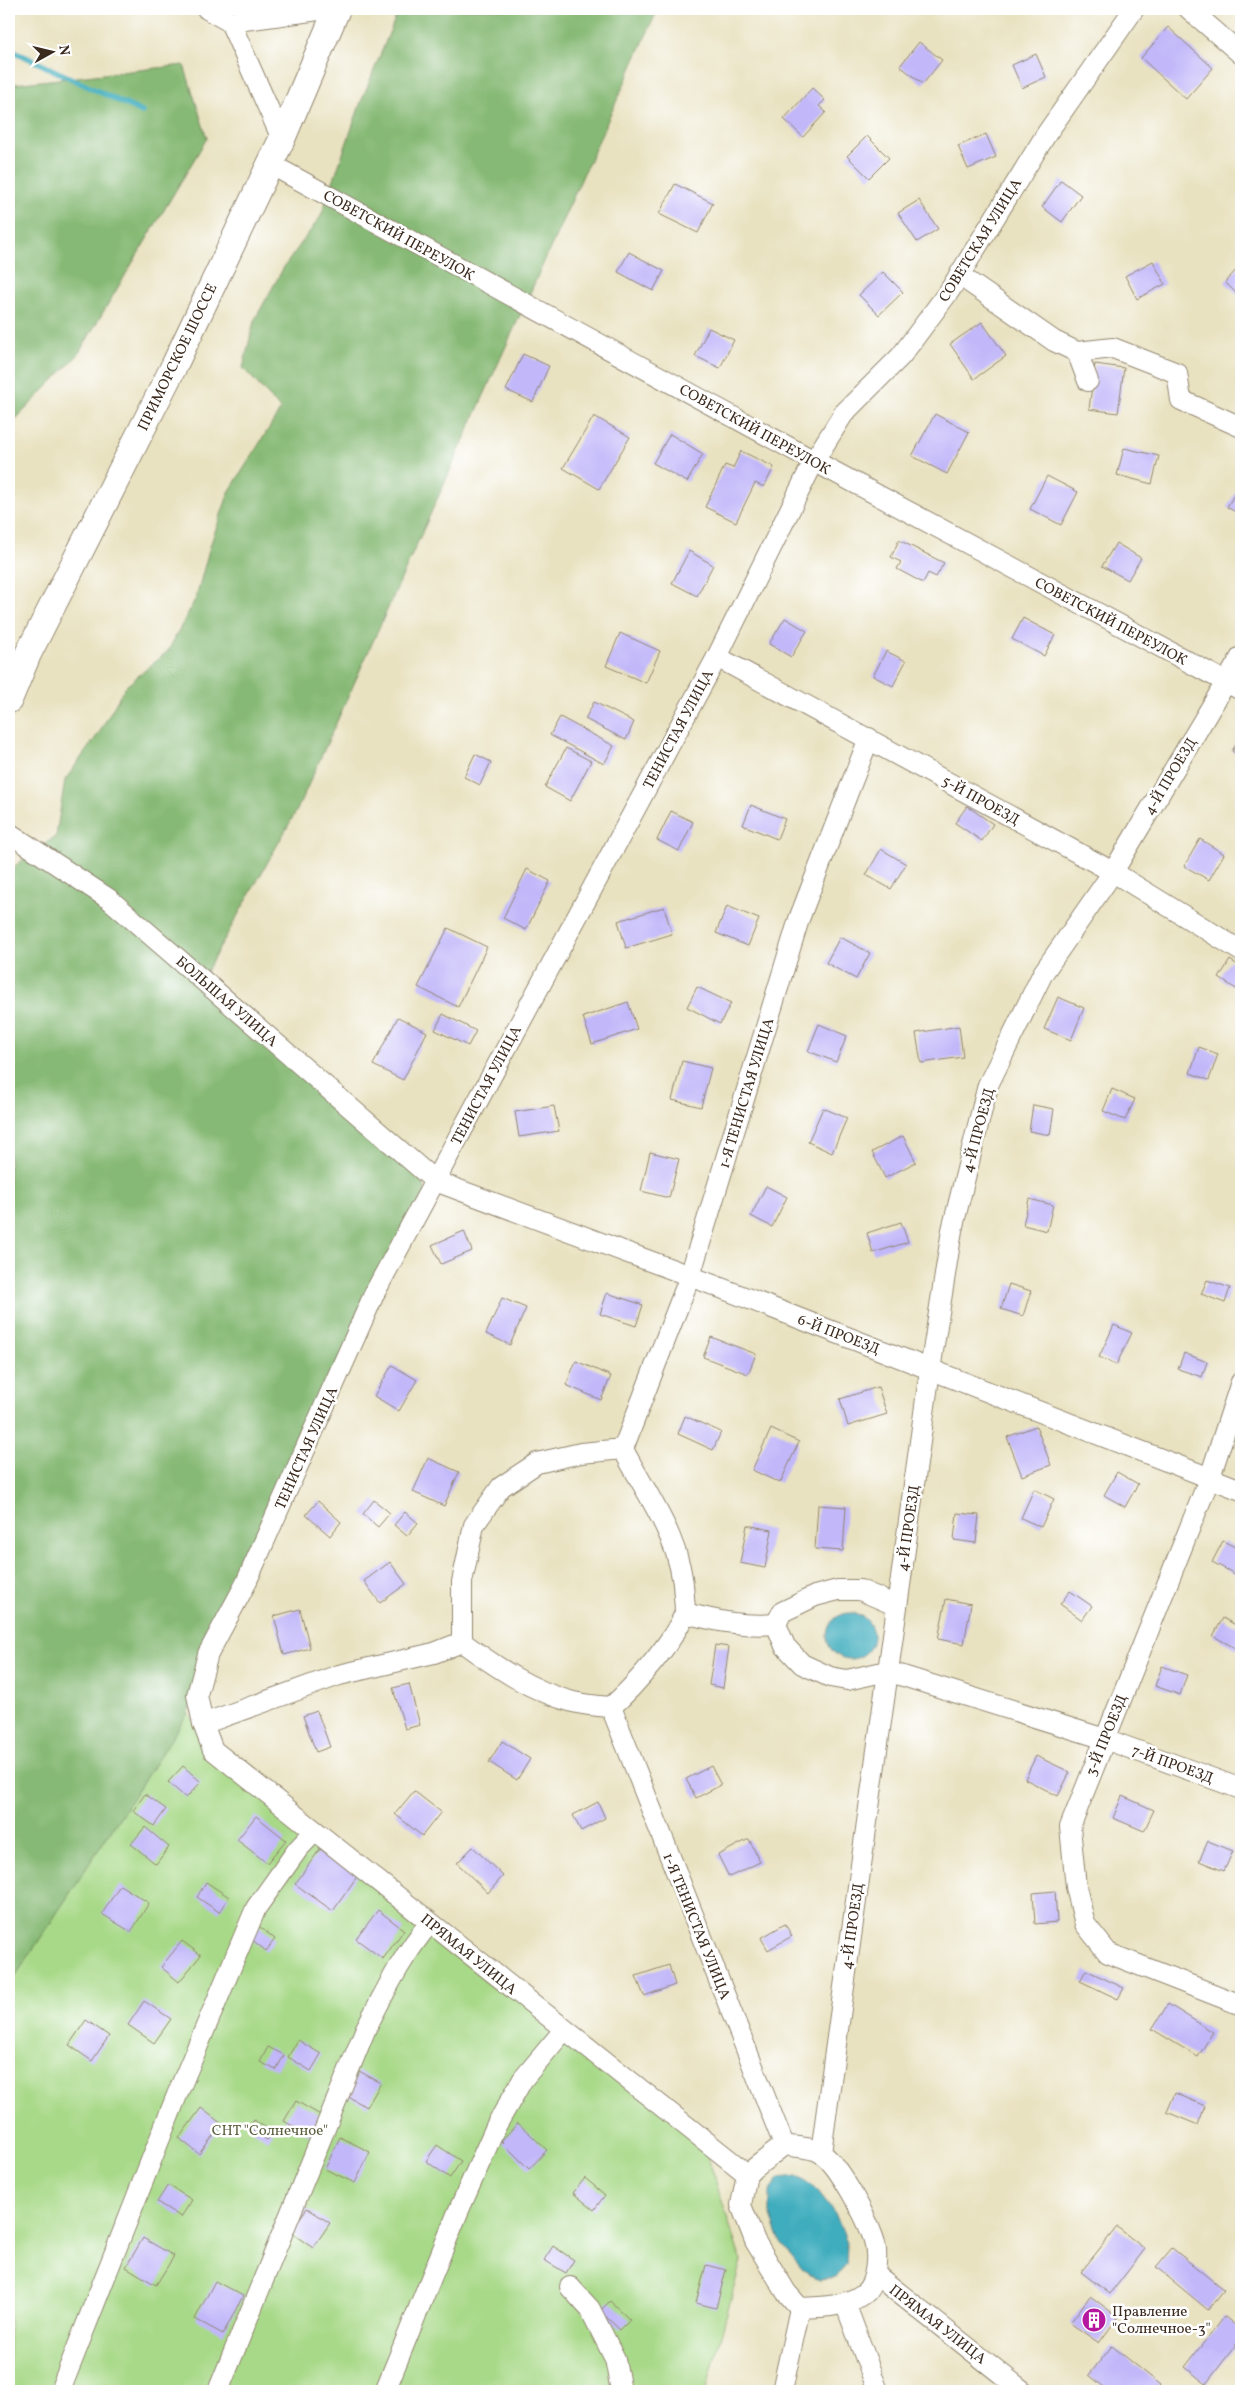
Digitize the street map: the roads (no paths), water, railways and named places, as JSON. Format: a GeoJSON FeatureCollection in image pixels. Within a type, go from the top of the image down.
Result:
{"type":"FeatureCollection","features":[{"type":"Feature","properties":{"kind":"main road","name":"ПРИМОРСКОЕ ШОССЕ"},"geometry":{"type":"LineString","coordinates":[[9,700],[28,654],[174,366],[282,139],[337,9]]}},
{"type":"Feature","properties":{"kind":"street"},"geometry":{"type":"LineString","coordinates":[[207,9],[230,22],[282,139]]}},
{"type":"Feature","properties":{"kind":"street"},"geometry":{"type":"LineString","coordinates":[[230,22],[326,9]]}},
{"type":"Feature","properties":{"kind":"street","name":"СОВЕТСКАЯ УЛИЦА"},"geometry":{"type":"LineString","coordinates":[[814,461],[844,412],[901,356],[959,276],[1047,133],[1134,9]]}},
{"type":"Feature","properties":{"kind":"street"},"geometry":{"type":"LineString","coordinates":[[1189,9],[1241,54]]}},
{"type":"Feature","properties":{"kind":"street","name":"СОВЕТСКИЙ ПЕРЕУЛОК"},"geometry":{"type":"LineString","coordinates":[[270,164],[814,461],[1233,686]]}},
{"type":"Feature","properties":{"kind":"street"},"geometry":{"type":"LineString","coordinates":[[959,276],[1054,341],[1077,352],[1113,348],[1177,373],[1181,400],[1241,427]]}},
{"type":"Feature","properties":{"kind":"street"},"geometry":{"type":"LineString","coordinates":[[1077,352],[1088,382]]}},
{"type":"Feature","properties":{"kind":"street","name":"ТЕНИСТАЯ УЛИЦА"},"geometry":{"type":"LineString","coordinates":[[203,1724],[197,1695],[208,1654],[245,1585],[375,1292],[717,657],[814,461]]}},
{"type":"Feature","properties":{"kind":"street","name":"5-Й ПРОЕЗД"},"geometry":{"type":"LineString","coordinates":[[717,657],[1113,872],[1241,950]]}},
{"type":"Feature","properties":{"kind":"street","name":"4-Й ПРОЕЗД"},"geometry":{"type":"LineString","coordinates":[[896,1606],[952,1230],[988,1085],[1042,973],[1113,872],[1233,686],[1241,657]]}},
{"type":"Feature","properties":{"kind":"street","name":"1-Я ТЕНИСТАЯ УЛИЦА"},"geometry":{"type":"LineString","coordinates":[[622,1449],[690,1276],[799,919],[869,738]]}},
{"type":"Feature","properties":{"kind":"street","name":"БОЛЬШАЯ УЛИЦА"},"geometry":{"type":"LineString","coordinates":[[9,833],[109,899],[434,1181]]}},
{"type":"Feature","properties":{"kind":"street","name":"6-Й ПРОЕЗД"},"geometry":{"type":"LineString","coordinates":[[434,1181],[690,1276],[1241,1490]]}},
{"type":"Feature","properties":{"kind":"street","name":"3-Й ПРОЕЗД"},"geometry":{"type":"LineString","coordinates":[[1241,1382],[1210,1477],[1070,1827],[1076,1887],[1085,1924],[1108,1953],[1241,2005]]}},
{"type":"Feature","properties":{"kind":"street"},"geometry":{"type":"LineString","coordinates":[[622,1449],[663,1518],[677,1554],[684,1586],[685,1613],[645,1672],[611,1708],[574,1702],[543,1692],[500,1670],[462,1642],[462,1582],[474,1525],[501,1487],[537,1463],[581,1453],[622,1449]]}},
{"type":"Feature","properties":{"kind":"street"},"geometry":{"type":"LineString","coordinates":[[838,1590],[860,1590],[896,1606],[887,1671],[847,1680],[830,1676],[802,1664],[785,1646],[776,1624],[782,1612],[815,1596],[838,1590]]}},
{"type":"Feature","properties":{"kind":"street"},"geometry":{"type":"LineString","coordinates":[[685,1613],[730,1624],[754,1626],[776,1624]]}},
{"type":"Feature","properties":{"kind":"street"},"geometry":{"type":"LineString","coordinates":[[203,1724],[339,1675],[434,1653],[462,1642]]}},
{"type":"Feature","properties":{"kind":"street","name":"4-Й ПРОЕЗД"},"geometry":{"type":"LineString","coordinates":[[821,2152],[887,1671]]}},
{"type":"Feature","properties":{"kind":"street","name":"7-Й ПРОЕЗД"},"geometry":{"type":"LineString","coordinates":[[887,1671],[1105,1739],[1241,1789]]}},
{"type":"Feature","properties":{"kind":"street","name":"1-Я ТЕНИСТАЯ УЛИЦА"},"geometry":{"type":"LineString","coordinates":[[611,1708],[784,2145]]}},
{"type":"Feature","properties":{"kind":"street","name":"ПРЯМАЯ УЛИЦА"},"geometry":{"type":"LineString","coordinates":[[203,1724],[213,1750],[747,2174]]}},
{"type":"Feature","properties":{"kind":"street"},"geometry":{"type":"LineString","coordinates":[[60,2391],[162,2132],[256,1908],[298,1848],[315,1831]]}},
{"type":"Feature","properties":{"kind":"street"},"geometry":{"type":"LineString","coordinates":[[218,2391],[366,2028],[393,1977],[430,1923]]}},
{"type":"Feature","properties":{"kind":"street"},"geometry":{"type":"LineString","coordinates":[[385,2391],[451,2229],[497,2124],[523,2079],[564,2030]]}},
{"type":"Feature","properties":{"kind":"street"},"geometry":{"type":"LineString","coordinates":[[784,2145],[821,2152],[839,2174],[859,2205],[874,2239],[876,2275],[864,2293],[845,2303],[800,2308],[786,2292],[755,2241],[741,2204],[747,2174],[784,2145]]}},
{"type":"Feature","properties":{"kind":"street","name":"ПРЯМАЯ УЛИЦА"},"geometry":{"type":"LineString","coordinates":[[876,2275],[1023,2391]]}},
{"type":"Feature","properties":{"kind":"street"},"geometry":{"type":"LineString","coordinates":[[570,2287],[590,2309],[615,2359],[621,2391]]}},
{"type":"Feature","properties":{"kind":"street"},"geometry":{"type":"LineString","coordinates":[[845,2303],[878,2391]]}},
{"type":"Feature","properties":{"kind":"street"},"geometry":{"type":"LineString","coordinates":[[782,2391],[800,2308]]}},
{"type":"Feature","properties":{"kind":"water"},"geometry":{"type":"Polygon","coordinates":[[[850,1613],[863,1617],[869,1623],[873,1636],[869,1649],[863,1655],[850,1659],[837,1655],[831,1649],[827,1636],[831,1623],[837,1617],[850,1613]]]}},
{"type":"Feature","properties":{"kind":"water"},"geometry":{"type":"Polygon","coordinates":[[[796,2176],[815,2187],[835,2213],[847,2243],[846,2264],[836,2278],[819,2280],[802,2269],[781,2243],[770,2213],[770,2191],[780,2178],[796,2176]]]}},
{"type":"Feature","properties":{"kind":"waterway"},"geometry":{"type":"LineString","coordinates":[[9,49],[142,112]]}},
{"type":"Feature","properties":{"kind":"place","name":"Правление \"Солнечное-3\""},"geometry":{"type":"Point","coordinates":[1094,2320]}},
{"type":"Feature","properties":{"kind":"park label","name":"СНТ \"Солнечное\""},"geometry":{"type":"Point","coordinates":[270,2130]}}]}
